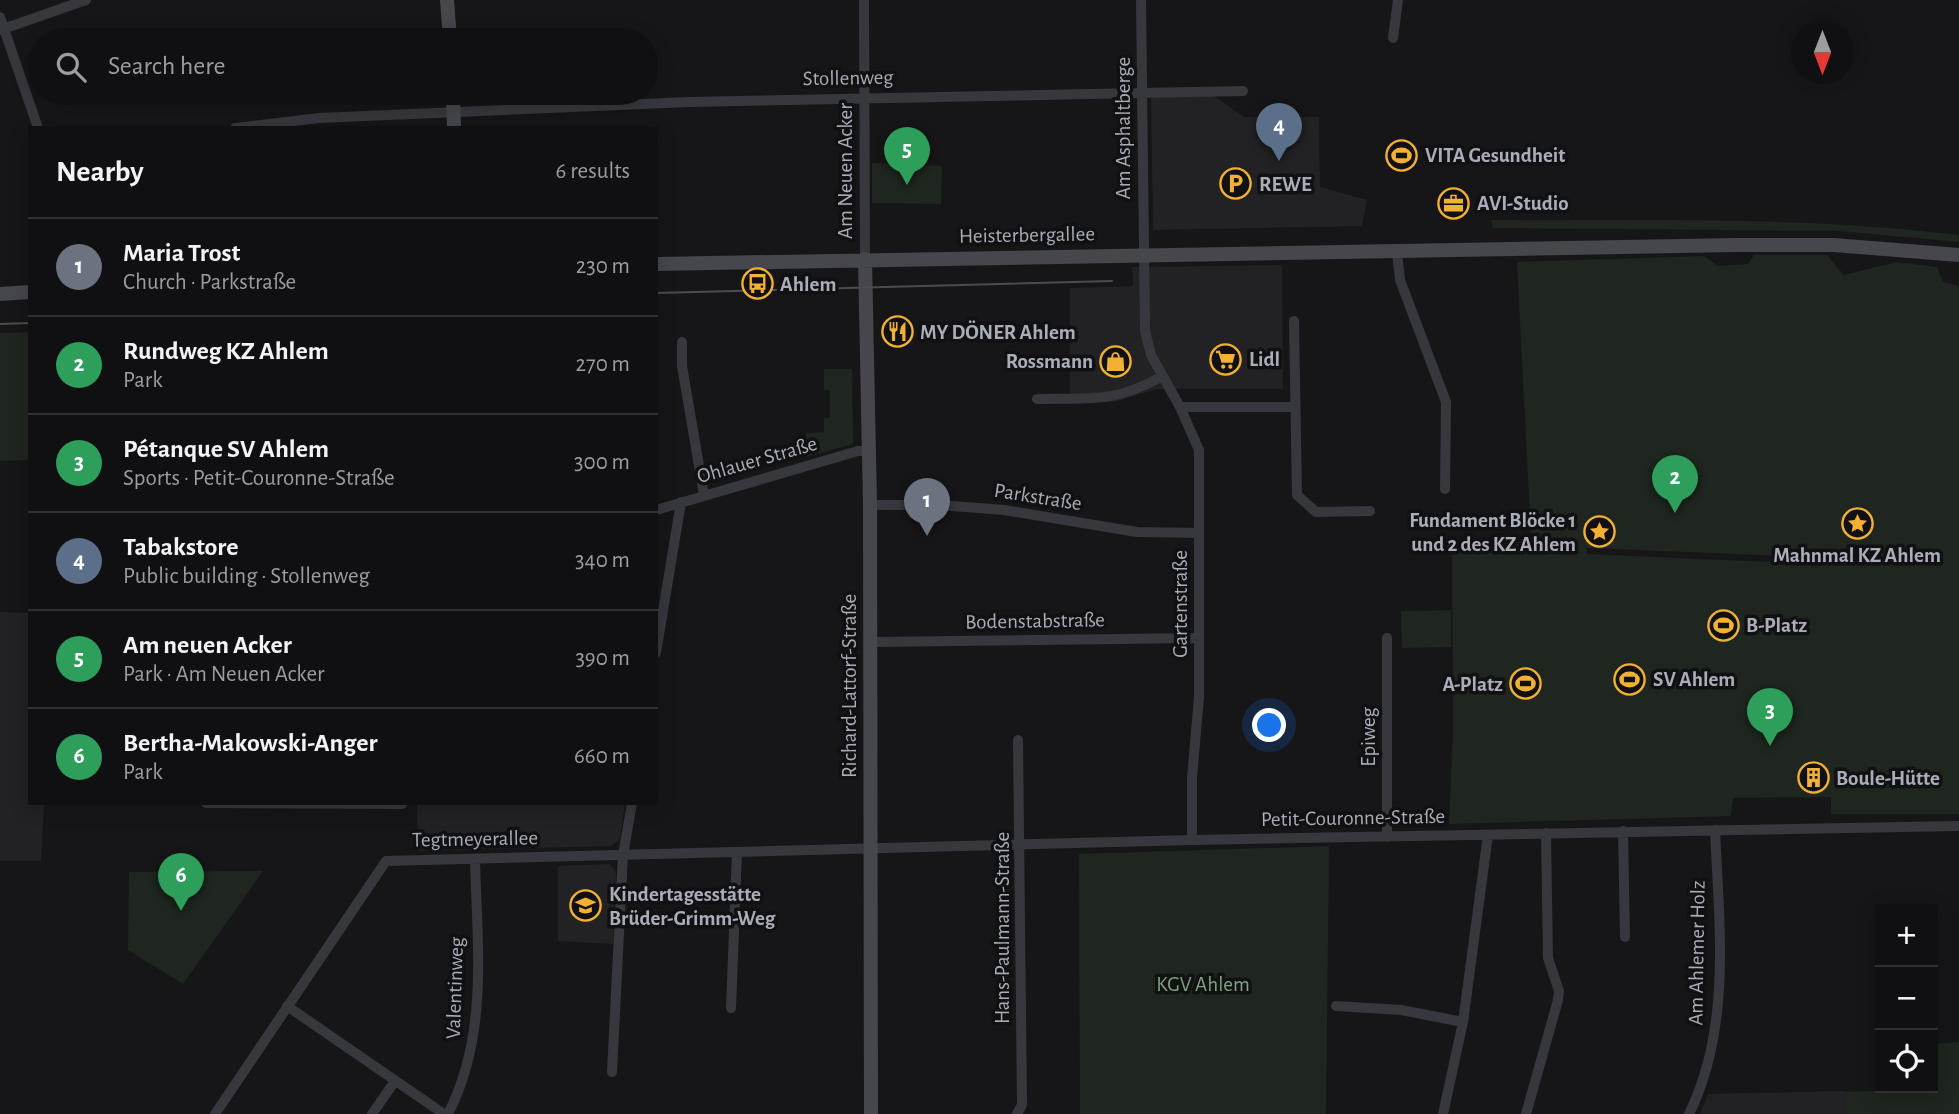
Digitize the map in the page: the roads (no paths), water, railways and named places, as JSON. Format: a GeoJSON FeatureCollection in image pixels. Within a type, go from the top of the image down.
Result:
{"type":"FeatureCollection","features":[{"type":"Feature","properties":{"kind":"main road"},"geometry":{"type":"LineString","coordinates":[[447,0],[449,28]]}},
{"type":"Feature","properties":{"kind":"main road","name":"Heisterbergallee"},"geometry":{"type":"LineString","coordinates":[[658,264],[1833,245],[1959,255]]}},
{"type":"Feature","properties":{"kind":"main road","name":"Richard-Lattorf-Straße"},"geometry":{"type":"LineString","coordinates":[[865,259],[871,642],[871,1114]]}},
{"type":"Feature","properties":{"kind":"main road"},"geometry":{"type":"LineString","coordinates":[[0,293],[28,292]]}},
{"type":"Feature","properties":{"kind":"street"},"geometry":{"type":"LineString","coordinates":[[2,29],[86,0]]}},
{"type":"Feature","properties":{"kind":"street","name":"Am Neuen Acker"},"geometry":{"type":"LineString","coordinates":[[864,0],[865,259]]}},
{"type":"Feature","properties":{"kind":"street","name":"Am Asphaltberge"},"geometry":{"type":"LineString","coordinates":[[1142,0],[1144,255]]}},
{"type":"Feature","properties":{"kind":"street"},"geometry":{"type":"LineString","coordinates":[[1393,38],[1398,0]]}},
{"type":"Feature","properties":{"kind":"street"},"geometry":{"type":"LineString","coordinates":[[0,17],[28,100]]}},
{"type":"Feature","properties":{"kind":"street","name":"Stollenweg"},"geometry":{"type":"LineString","coordinates":[[252,126],[319,118],[454,121],[864,96],[1242,91]]}},
{"type":"Feature","properties":{"kind":"street"},"geometry":{"type":"LineString","coordinates":[[30,105],[37,126]]}},
{"type":"Feature","properties":{"kind":"street"},"geometry":{"type":"LineString","coordinates":[[1397,252],[1400,280],[1446,402],[1445,489]]}},
{"type":"Feature","properties":{"kind":"street","name":"Gartenstraße"},"geometry":{"type":"LineString","coordinates":[[1144,255],[1145,331],[1151,355],[1180,407],[1199,450],[1199,697],[1192,778],[1192,840]]}},
{"type":"Feature","properties":{"kind":"street"},"geometry":{"type":"LineString","coordinates":[[1294,321],[1297,495],[1316,512],[1370,511]]}},
{"type":"Feature","properties":{"kind":"street"},"geometry":{"type":"LineString","coordinates":[[682,342],[682,366],[704,495]]}},
{"type":"Feature","properties":{"kind":"street"},"geometry":{"type":"LineString","coordinates":[[1037,398],[1112,397],[1133,393],[1161,377]]}},
{"type":"Feature","properties":{"kind":"street"},"geometry":{"type":"LineString","coordinates":[[1180,407],[1295,407]]}},
{"type":"Feature","properties":{"kind":"street","name":"Ohlauer Straße"},"geometry":{"type":"LineString","coordinates":[[658,509],[869,451]]}},
{"type":"Feature","properties":{"kind":"street"},"geometry":{"type":"LineString","coordinates":[[658,641],[681,502]]}},
{"type":"Feature","properties":{"kind":"street","name":"Parkstraße"},"geometry":{"type":"LineString","coordinates":[[870,505],[939,505],[1004,510],[1137,532],[1199,533]]}},
{"type":"Feature","properties":{"kind":"street","name":"Bodenstabstraße"},"geometry":{"type":"LineString","coordinates":[[871,642],[1199,638]]}},
{"type":"Feature","properties":{"kind":"street","name":"Epiweg"},"geometry":{"type":"LineString","coordinates":[[1387,638],[1387,837]]}},
{"type":"Feature","properties":{"kind":"street","name":"Hans-Paulmann-Straße"},"geometry":{"type":"LineString","coordinates":[[1017,1114],[1022,1105],[1018,740]]}},
{"type":"Feature","properties":{"kind":"street"},"geometry":{"type":"LineString","coordinates":[[611,1072],[622,855],[632,805]]}},
{"type":"Feature","properties":{"kind":"street","name":"Petit-Couronne-Straße"},"geometry":{"type":"LineString","coordinates":[[871,849],[1192,840],[1959,826]]}},
{"type":"Feature","properties":{"kind":"street","name":"Am Ahlemer Holz"},"geometry":{"type":"LineString","coordinates":[[1689,1114],[1700,1093],[1715,1034],[1720,975],[1716,830]]}},
{"type":"Feature","properties":{"kind":"street"},"geometry":{"type":"LineString","coordinates":[[1623,831],[1625,937]]}},
{"type":"Feature","properties":{"kind":"street"},"geometry":{"type":"LineString","coordinates":[[1526,1114],[1559,991],[1548,958],[1546,834]]}},
{"type":"Feature","properties":{"kind":"street"},"geometry":{"type":"LineString","coordinates":[[1443,1114],[1462,1022],[1488,835]]}},
{"type":"Feature","properties":{"kind":"street","name":"Tegtmeyerallee"},"geometry":{"type":"LineString","coordinates":[[215,1114],[386,861],[871,849]]}},
{"type":"Feature","properties":{"kind":"street"},"geometry":{"type":"LineString","coordinates":[[731,1008],[737,852]]}},
{"type":"Feature","properties":{"kind":"street","name":"Valentinweg"},"geometry":{"type":"LineString","coordinates":[[446,1114],[464,1082],[474,1042],[478,1001],[475,859]]}},
{"type":"Feature","properties":{"kind":"street"},"geometry":{"type":"LineString","coordinates":[[287,1006],[446,1114]]}},
{"type":"Feature","properties":{"kind":"street"},"geometry":{"type":"LineString","coordinates":[[1336,1006],[1401,1010],[1462,1022]]}},
{"type":"Feature","properties":{"kind":"street"},"geometry":{"type":"LineString","coordinates":[[372,1114],[395,1081]]}},
{"type":"Feature","properties":{"kind":"tram line"},"geometry":{"type":"LineString","coordinates":[[658,293],[1112,281]]}},
{"type":"Feature","properties":{"kind":"tram line"},"geometry":{"type":"LineString","coordinates":[[0,324],[28,323]]}},
{"type":"Feature","properties":{"kind":"place","name":"VITA Gesundheit"},"geometry":{"type":"Point","coordinates":[1402,155]}},
{"type":"Feature","properties":{"kind":"place","name":"Tabakstore"},"geometry":{"type":"Point","coordinates":[1279,161]}},
{"type":"Feature","properties":{"kind":"place","name":"REWE"},"geometry":{"type":"Point","coordinates":[1236,184]}},
{"type":"Feature","properties":{"kind":"place","name":"Am neuen Acker"},"geometry":{"type":"Point","coordinates":[907,185]}},
{"type":"Feature","properties":{"kind":"place","name":"AVI-Studio"},"geometry":{"type":"Point","coordinates":[1454,203]}},
{"type":"Feature","properties":{"kind":"place","name":"Ahlem"},"geometry":{"type":"Point","coordinates":[757,284]}},
{"type":"Feature","properties":{"kind":"place","name":"MY DÖNER Ahlem"},"geometry":{"type":"Point","coordinates":[897,332]}},
{"type":"Feature","properties":{"kind":"place","name":"Lidl"},"geometry":{"type":"Point","coordinates":[1226,359]}},
{"type":"Feature","properties":{"kind":"place","name":"Rossmann"},"geometry":{"type":"Point","coordinates":[1116,361]}},
{"type":"Feature","properties":{"kind":"place","name":"Rundweg KZ Ahlem"},"geometry":{"type":"Point","coordinates":[1675,513]}},
{"type":"Feature","properties":{"kind":"place","name":"Mahnmal KZ Ahlem"},"geometry":{"type":"Point","coordinates":[1857,523]}},
{"type":"Feature","properties":{"kind":"place","name":"Fundament Blöcke 1 und 2 des KZ Ahlem"},"geometry":{"type":"Point","coordinates":[1599,532]}},
{"type":"Feature","properties":{"kind":"place","name":"Maria Trost"},"geometry":{"type":"Point","coordinates":[927,536]}},
{"type":"Feature","properties":{"kind":"place","name":"B-Platz"},"geometry":{"type":"Point","coordinates":[1723,625]}},
{"type":"Feature","properties":{"kind":"place","name":"SV Ahlem"},"geometry":{"type":"Point","coordinates":[1630,679]}},
{"type":"Feature","properties":{"kind":"place","name":"A-Platz"},"geometry":{"type":"Point","coordinates":[1526,684]}},
{"type":"Feature","properties":{"kind":"place","name":"Pétanque SV Ahlem"},"geometry":{"type":"Point","coordinates":[1770,746]}},
{"type":"Feature","properties":{"kind":"place","name":"Boule-Hütte"},"geometry":{"type":"Point","coordinates":[1813,778]}},
{"type":"Feature","properties":{"kind":"place","name":"Kindertagesstätte Brüder-Grimm-Weg"},"geometry":{"type":"Point","coordinates":[586,906]}},
{"type":"Feature","properties":{"kind":"place","name":"Bertha-Makowski-Anger"},"geometry":{"type":"Point","coordinates":[181,911]}},
{"type":"Feature","properties":{"kind":"park label","name":"KGV Ahlem"},"geometry":{"type":"Point","coordinates":[1203,984]}}]}
